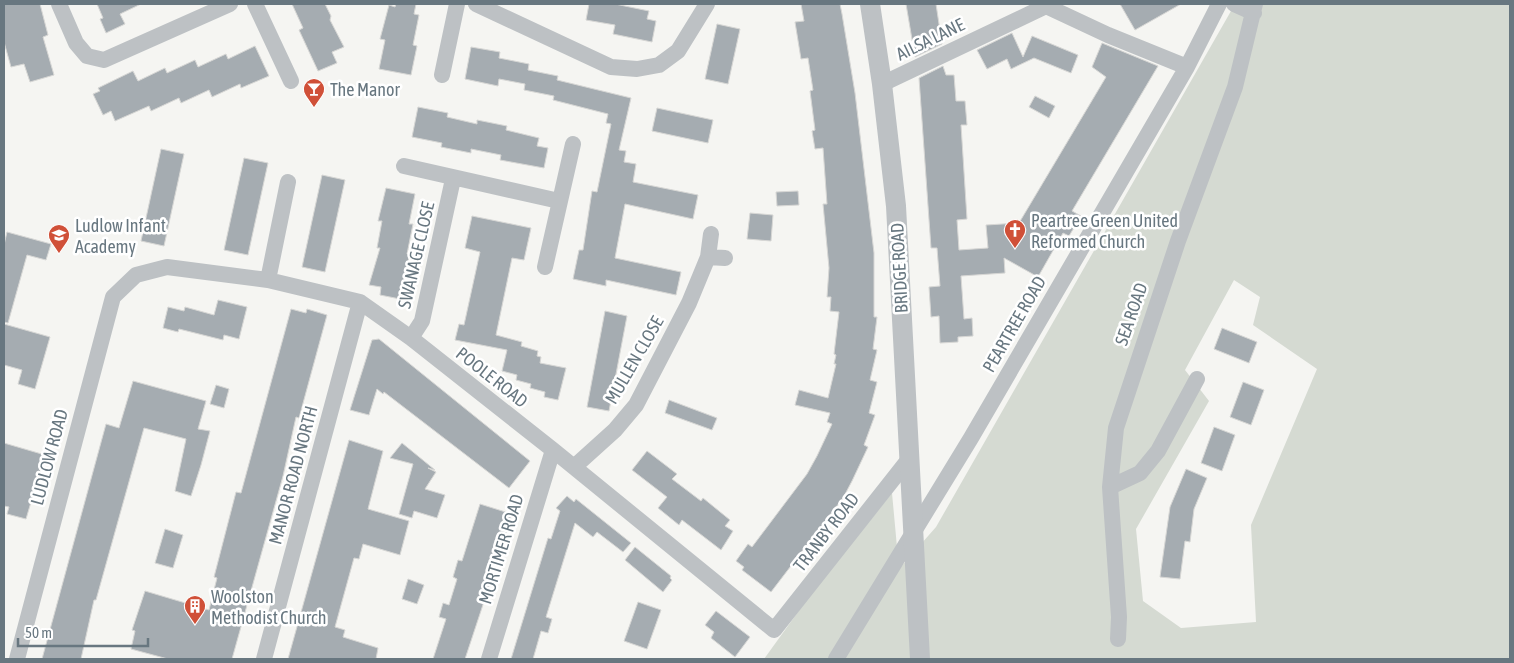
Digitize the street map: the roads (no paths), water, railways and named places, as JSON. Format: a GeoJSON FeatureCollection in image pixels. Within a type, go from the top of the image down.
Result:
{"type":"FeatureCollection","features":[{"type":"Feature","properties":{"kind":"street"},"geometry":{"type":"LineString","coordinates":[[59,4],[76,43],[87,56],[104,60],[230,4]]}},
{"type":"Feature","properties":{"kind":"street"},"geometry":{"type":"LineString","coordinates":[[255,4],[291,81]]}},
{"type":"Feature","properties":{"kind":"street"},"geometry":{"type":"LineString","coordinates":[[442,75],[457,4]]}},
{"type":"Feature","properties":{"kind":"street"},"geometry":{"type":"LineString","coordinates":[[476,4],[611,67],[637,69],[659,65],[678,50],[707,4]]}},
{"type":"Feature","properties":{"kind":"street","name":"BRIDGE ROAD"},"geometry":{"type":"LineString","coordinates":[[870,4],[882,84],[896,206],[920,659]]}},
{"type":"Feature","properties":{"kind":"street","name":"PEARTREE ROAD"},"geometry":{"type":"LineString","coordinates":[[836,659],[913,534],[1187,67],[1219,4]]}},
{"type":"Feature","properties":{"kind":"street","name":"SEA ROAD"},"geometry":{"type":"LineString","coordinates":[[1118,639],[1119,617],[1110,487],[1116,428],[1178,241],[1234,87],[1254,8],[1234,4]]}},
{"type":"Feature","properties":{"kind":"street","name":"AILSA LANE"},"geometry":{"type":"LineString","coordinates":[[882,84],[1046,6],[1108,35],[1187,67]]}},
{"type":"Feature","properties":{"kind":"street"},"geometry":{"type":"LineString","coordinates":[[545,267],[573,144]]}},
{"type":"Feature","properties":{"kind":"street"},"geometry":{"type":"LineString","coordinates":[[404,166],[559,201]]}},
{"type":"Feature","properties":{"kind":"street","name":"SWANAGE CLOSE"},"geometry":{"type":"LineString","coordinates":[[411,338],[422,321],[453,178]]}},
{"type":"Feature","properties":{"kind":"street"},"geometry":{"type":"LineString","coordinates":[[268,280],[288,182]]}},
{"type":"Feature","properties":{"kind":"street","name":"MULLEN CLOSE"},"geometry":{"type":"LineString","coordinates":[[574,468],[615,430],[636,405],[690,302],[708,257],[711,234]]}},
{"type":"Feature","properties":{"kind":"street"},"geometry":{"type":"LineString","coordinates":[[708,257],[725,258]]}},
{"type":"Feature","properties":{"kind":"street","name":"POOLE ROAD"},"geometry":{"type":"LineString","coordinates":[[136,275],[167,267],[268,280],[360,302],[411,338],[553,450],[774,630]]}},
{"type":"Feature","properties":{"kind":"street","name":"LUDLOW ROAD"},"geometry":{"type":"LineString","coordinates":[[16,659],[113,297],[136,275]]}},
{"type":"Feature","properties":{"kind":"street","name":"MANOR ROAD NORTH"},"geometry":{"type":"LineString","coordinates":[[264,659],[360,302]]}},
{"type":"Feature","properties":{"kind":"street"},"geometry":{"type":"LineString","coordinates":[[1110,487],[1140,472],[1158,451],[1198,380]]}},
{"type":"Feature","properties":{"kind":"street","name":"MORTIMER ROAD"},"geometry":{"type":"LineString","coordinates":[[488,659],[553,450]]}},
{"type":"Feature","properties":{"kind":"street","name":"TRANBY ROAD"},"geometry":{"type":"LineString","coordinates":[[774,630],[909,459]]}},
{"type":"Feature","properties":{"kind":"place","name":"The Manor"},"geometry":{"type":"Point","coordinates":[314,108]}},
{"type":"Feature","properties":{"kind":"place","name":"Peartree Green United Reformed Church"},"geometry":{"type":"Point","coordinates":[1015,249]}},
{"type":"Feature","properties":{"kind":"place","name":"Ludlow Infant Academy"},"geometry":{"type":"Point","coordinates":[59,254]}},
{"type":"Feature","properties":{"kind":"place","name":"Woolston Methodist Church"},"geometry":{"type":"Point","coordinates":[195,625]}}]}
